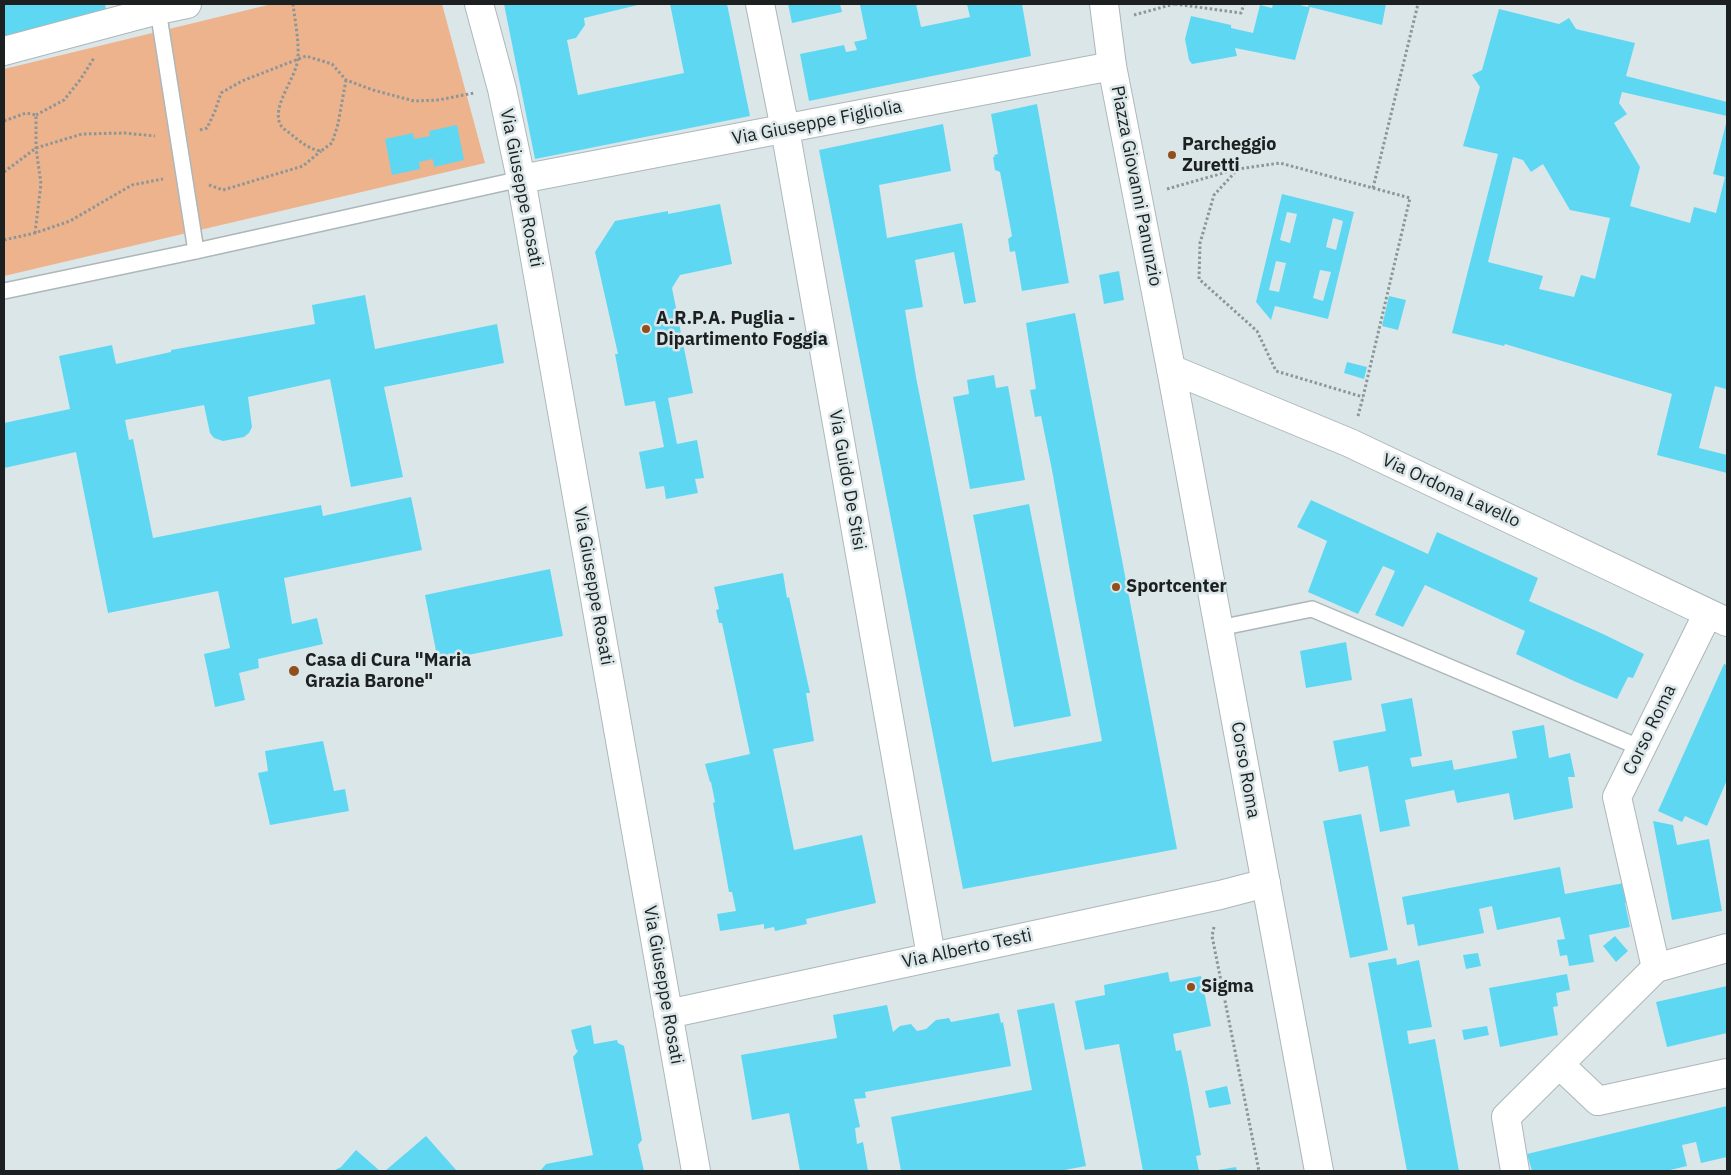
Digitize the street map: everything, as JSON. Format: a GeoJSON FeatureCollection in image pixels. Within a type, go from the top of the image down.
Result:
{"type":"FeatureCollection","features":[{"type":"Feature","properties":{"kind":"street"},"geometry":{"type":"LineString","coordinates":[[4,51],[95,27],[157,7],[187,4]]}},
{"type":"Feature","properties":{"kind":"street","name":"Via Giuseppe Rosati"},"geometry":{"type":"LineString","coordinates":[[479,4],[502,89],[521,179],[696,1171]]}},
{"type":"Feature","properties":{"kind":"street","name":"Via Guido De Stisi"},"geometry":{"type":"LineString","coordinates":[[760,4],[785,129],[931,956]]}},
{"type":"Feature","properties":{"kind":"street","name":"Piazza Giovanni Panunzio"},"geometry":{"type":"LineString","coordinates":[[1105,14],[1112,66],[1171,369]]}},
{"type":"Feature","properties":{"kind":"street","name":"Via Giuseppe Figliolia"},"geometry":{"type":"LineString","coordinates":[[521,179],[1112,66]]}},
{"type":"Feature","properties":{"kind":"street","name":"Via Ordona Lavello"},"geometry":{"type":"LineString","coordinates":[[1171,369],[1350,443],[1718,617]]}},
{"type":"Feature","properties":{"kind":"street","name":"Corso Roma"},"geometry":{"type":"LineString","coordinates":[[1171,369],[1319,1171]]}},
{"type":"Feature","properties":{"kind":"street","name":"Corso Roma"},"geometry":{"type":"LineString","coordinates":[[1656,968],[1617,797],[1641,748],[1718,617]]}},
{"type":"Feature","properties":{"kind":"street","name":"Via Alberto Testi"},"geometry":{"type":"LineString","coordinates":[[668,1014],[1266,884]]}},
{"type":"Feature","properties":{"kind":"street"},"geometry":{"type":"LineString","coordinates":[[1515,1171],[1506,1117],[1656,968],[1727,948]]}},
{"type":"Feature","properties":{"kind":"street"},"geometry":{"type":"LineString","coordinates":[[1560,1065],[1598,1101],[1727,1073]]}},
{"type":"Feature","properties":{"kind":"lane"},"geometry":{"type":"LineString","coordinates":[[157,7],[196,251]]}},
{"type":"Feature","properties":{"kind":"lane"},"geometry":{"type":"LineString","coordinates":[[4,291],[196,251],[521,179]]}},
{"type":"Feature","properties":{"kind":"lane"},"geometry":{"type":"LineString","coordinates":[[1219,628],[1312,609],[1641,748]]}},
{"type":"Feature","properties":{"kind":"path"},"geometry":{"type":"LineString","coordinates":[[293,4],[298,58],[294,77],[282,98],[278,114],[280,125],[297,140],[312,149],[321,151],[332,143],[338,124],[346,80]]}},
{"type":"Feature","properties":{"kind":"path"},"geometry":{"type":"LineString","coordinates":[[1105,14],[1174,4],[1241,13],[1244,4]]}},
{"type":"Feature","properties":{"kind":"path"},"geometry":{"type":"LineString","coordinates":[[1373,188],[1418,4]]}},
{"type":"Feature","properties":{"kind":"path"},"geometry":{"type":"LineString","coordinates":[[4,121],[26,113],[36,115],[64,100],[94,59],[95,27]]}},
{"type":"Feature","properties":{"kind":"path"},"geometry":{"type":"LineString","coordinates":[[4,172],[36,148],[82,134],[125,133],[178,139],[207,128],[221,92],[242,81],[306,56],[332,64],[346,80],[373,90],[414,101],[438,100],[502,89]]}},
{"type":"Feature","properties":{"kind":"path"},"geometry":{"type":"LineString","coordinates":[[35,233],[41,184],[36,148],[36,115]]}},
{"type":"Feature","properties":{"kind":"path"},"geometry":{"type":"LineString","coordinates":[[1138,198],[1238,168],[1280,163],[1410,198],[1363,397],[1350,443]]}},
{"type":"Feature","properties":{"kind":"path"},"geometry":{"type":"LineString","coordinates":[[1238,168],[1214,195],[1200,243],[1199,279],[1257,331],[1276,371],[1363,397]]}},
{"type":"Feature","properties":{"kind":"path"},"geometry":{"type":"LineString","coordinates":[[1220,895],[1212,936],[1259,1171]]}},
{"type":"Feature","properties":{"kind":"shaded area"},"geometry":{"type":"Polygon","coordinates":[[[272,4],[442,4],[485,163],[4,276],[4,69],[272,4]]]}},
{"type":"Feature","properties":{"kind":"building"},"geometry":{"type":"Polygon","coordinates":[[[4,4],[105,4],[107,15],[4,39],[4,4]]]}},
{"type":"Feature","properties":{"kind":"building"},"geometry":{"type":"Polygon","coordinates":[[[504,4],[642,4],[584,18],[585,25],[576,38],[567,40],[578,95],[684,73],[670,4],[727,4],[750,116],[535,159],[504,4]]]}},
{"type":"Feature","properties":{"kind":"building"},"geometry":{"type":"Polygon","coordinates":[[[788,4],[840,4],[842,12],[792,23],[788,4]]]}},
{"type":"Feature","properties":{"kind":"building"},"geometry":{"type":"Polygon","coordinates":[[[916,4],[921,27],[970,17],[967,4],[1022,4],[1031,56],[809,101],[800,54],[844,45],[846,52],[857,50],[854,42],[867,39],[860,5],[916,4]]]}},
{"type":"Feature","properties":{"kind":"building"},"geometry":{"type":"Polygon","coordinates":[[[1273,4],[1296,4],[1308,7],[1309,4],[1386,4],[1382,25],[1310,7],[1295,60],[1235,48],[1237,56],[1192,64],[1189,60],[1185,39],[1191,16],[1231,25],[1231,28],[1253,33],[1260,5],[1272,8],[1273,4]]]}},
{"type":"Feature","properties":{"kind":"building"},"geometry":{"type":"Polygon","coordinates":[[[1499,9],[1559,24],[1569,18],[1576,29],[1635,43],[1626,76],[1727,102],[1727,116],[1622,92],[1619,103],[1627,114],[1614,123],[1640,167],[1630,206],[1690,223],[1694,207],[1716,213],[1725,177],[1713,174],[1727,120],[1727,386],[1726,389],[1715,386],[1699,448],[1727,455],[1727,473],[1657,455],[1672,394],[1505,344],[1504,346],[1452,333],[1498,154],[1463,146],[1480,87],[1472,75],[1482,70],[1499,9]],[[1513,157],[1488,262],[1543,276],[1539,289],[1574,297],[1581,275],[1595,279],[1610,218],[1570,210],[1543,164],[1531,172],[1523,160],[1513,157]]]}},
{"type":"Feature","properties":{"kind":"building"},"geometry":{"type":"Polygon","coordinates":[[[1037,104],[1069,283],[1022,291],[1015,251],[1010,252],[1008,239],[1012,236],[1000,172],[995,170],[993,157],[998,154],[991,114],[1037,104]]]}},
{"type":"Feature","properties":{"kind":"building"},"geometry":{"type":"Polygon","coordinates":[[[943,124],[951,171],[879,185],[887,238],[962,223],[976,302],[964,304],[954,252],[915,260],[923,307],[905,310],[916,377],[992,762],[1102,741],[1041,416],[1035,417],[1030,390],[1036,389],[1026,323],[1075,313],[1177,849],[963,889],[819,150],[943,124]]]}},
{"type":"Feature","properties":{"kind":"building"},"geometry":{"type":"Polygon","coordinates":[[[457,125],[464,160],[434,167],[433,159],[419,162],[420,169],[392,175],[385,139],[413,133],[414,139],[430,136],[429,131],[457,125]]]}},
{"type":"Feature","properties":{"kind":"building"},"geometry":{"type":"Polygon","coordinates":[[[1282,194],[1354,212],[1328,319],[1275,306],[1271,320],[1256,302],[1282,194]],[[1287,212],[1280,240],[1290,243],[1297,214],[1287,212]],[[1333,218],[1326,247],[1336,250],[1343,221],[1333,218]],[[1276,261],[1269,290],[1279,292],[1286,263],[1276,261]],[[1320,270],[1313,298],[1323,301],[1331,272],[1320,270]]]}},
{"type":"Feature","properties":{"kind":"building","name":"A.R.P.A. Puglia - Dipartimento Foggia"},"geometry":{"type":"Polygon","coordinates":[[[720,204],[732,264],[680,275],[672,288],[693,393],[668,398],[677,444],[697,440],[704,478],[695,479],[698,493],[666,499],[664,486],[646,489],[639,452],[664,447],[655,401],[625,406],[615,354],[618,354],[595,252],[615,221],[668,211],[668,214],[720,204]]]}},
{"type":"Feature","properties":{"kind":"building"},"geometry":{"type":"Polygon","coordinates":[[[1119,271],[1124,300],[1104,304],[1099,275],[1119,271]]]}},
{"type":"Feature","properties":{"kind":"building"},"geometry":{"type":"Polygon","coordinates":[[[365,295],[375,349],[497,324],[504,363],[384,387],[403,477],[351,487],[330,379],[248,397],[252,427],[244,437],[223,441],[214,438],[210,433],[204,405],[125,420],[129,440],[133,439],[153,538],[321,505],[323,516],[411,497],[422,550],[284,578],[292,624],[317,618],[323,644],[258,659],[259,668],[239,673],[245,700],[215,707],[204,654],[230,648],[218,591],[108,613],[76,452],[4,468],[4,423],[70,409],[59,356],[112,345],[116,364],[171,352],[171,350],[315,324],[312,305],[365,295]]]}},
{"type":"Feature","properties":{"kind":"building"},"geometry":{"type":"Polygon","coordinates":[[[1389,296],[1406,300],[1398,330],[1382,326],[1389,296]]]}},
{"type":"Feature","properties":{"kind":"building"},"geometry":{"type":"Polygon","coordinates":[[[1347,362],[1367,367],[1364,379],[1344,373],[1347,362]]]}},
{"type":"Feature","properties":{"kind":"building"},"geometry":{"type":"Polygon","coordinates":[[[994,375],[996,388],[1008,386],[1025,480],[970,489],[953,397],[969,394],[967,380],[994,375]]]}},
{"type":"Feature","properties":{"kind":"building"},"geometry":{"type":"Polygon","coordinates":[[[1311,500],[1428,554],[1437,532],[1538,578],[1529,601],[1644,654],[1633,678],[1628,677],[1617,699],[1576,682],[1516,654],[1525,631],[1425,585],[1403,627],[1375,615],[1395,571],[1383,566],[1358,614],[1308,592],[1327,541],[1297,527],[1311,500]]]}},
{"type":"Feature","properties":{"kind":"building"},"geometry":{"type":"Polygon","coordinates":[[[1029,504],[1071,716],[1014,727],[973,515],[1029,504]]]}},
{"type":"Feature","properties":{"kind":"building"},"geometry":{"type":"Polygon","coordinates":[[[550,569],[563,636],[438,661],[425,595],[550,569]]]}},
{"type":"Feature","properties":{"kind":"building"},"geometry":{"type":"Polygon","coordinates":[[[783,573],[787,598],[789,597],[810,693],[806,693],[814,741],[773,749],[794,850],[862,835],[876,903],[806,919],[807,924],[775,931],[774,927],[764,929],[764,924],[720,931],[717,914],[736,911],[732,892],[729,892],[713,803],[715,802],[705,764],[750,754],[722,623],[719,623],[716,610],[719,609],[714,587],[783,573]]]}},
{"type":"Feature","properties":{"kind":"building"},"geometry":{"type":"Polygon","coordinates":[[[1346,642],[1352,680],[1306,688],[1300,651],[1346,642]]]}},
{"type":"Feature","properties":{"kind":"building"},"geometry":{"type":"Polygon","coordinates":[[[1724,664],[1727,665],[1727,780],[1707,826],[1685,816],[1682,822],[1658,811],[1724,664]]]}},
{"type":"Feature","properties":{"kind":"building"},"geometry":{"type":"Polygon","coordinates":[[[1412,698],[1422,756],[1410,758],[1412,767],[1452,760],[1454,770],[1517,758],[1512,731],[1544,725],[1549,758],[1570,753],[1575,777],[1568,777],[1573,808],[1514,820],[1509,793],[1457,803],[1454,790],[1405,800],[1410,826],[1380,832],[1368,766],[1339,772],[1333,741],[1386,731],[1381,704],[1412,698]]]}},
{"type":"Feature","properties":{"kind":"building"},"geometry":{"type":"Polygon","coordinates":[[[323,741],[334,791],[345,789],[349,811],[270,825],[258,773],[268,771],[265,751],[323,741]]]}},
{"type":"Feature","properties":{"kind":"building"},"geometry":{"type":"Polygon","coordinates":[[[1361,814],[1388,950],[1350,958],[1323,821],[1361,814]]]}},
{"type":"Feature","properties":{"kind":"building"},"geometry":{"type":"Polygon","coordinates":[[[1653,821],[1673,825],[1677,845],[1709,839],[1722,911],[1672,920],[1653,821]]]}},
{"type":"Feature","properties":{"kind":"building"},"geometry":{"type":"Polygon","coordinates":[[[1560,867],[1565,894],[1624,883],[1627,903],[1625,903],[1630,927],[1589,935],[1594,962],[1569,966],[1567,955],[1560,956],[1557,940],[1565,939],[1560,917],[1497,930],[1492,906],[1479,909],[1484,933],[1418,946],[1414,924],[1407,925],[1402,897],[1560,867]]]}},
{"type":"Feature","properties":{"kind":"building"},"geometry":{"type":"Polygon","coordinates":[[[1615,936],[1628,951],[1616,962],[1603,946],[1615,936]]]}},
{"type":"Feature","properties":{"kind":"building"},"geometry":{"type":"Polygon","coordinates":[[[1478,953],[1481,966],[1466,969],[1463,955],[1478,953]]]}},
{"type":"Feature","properties":{"kind":"building"},"geometry":{"type":"Polygon","coordinates":[[[1396,958],[1397,965],[1419,960],[1432,1027],[1407,1031],[1409,1044],[1435,1039],[1459,1171],[1407,1171],[1368,963],[1396,958]]]}},
{"type":"Feature","properties":{"kind":"building"},"geometry":{"type":"Polygon","coordinates":[[[1168,972],[1170,982],[1201,976],[1211,1026],[1173,1034],[1176,1051],[1181,1050],[1187,1079],[1201,1155],[1196,1156],[1199,1171],[1143,1171],[1119,1044],[1085,1050],[1075,1001],[1105,995],[1104,985],[1168,972]]]}},
{"type":"Feature","properties":{"kind":"building"},"geometry":{"type":"Polygon","coordinates":[[[1567,974],[1570,990],[1556,993],[1558,1006],[1553,1007],[1558,1035],[1500,1047],[1489,988],[1567,974]]]}},
{"type":"Feature","properties":{"kind":"building"},"geometry":{"type":"Polygon","coordinates":[[[1727,986],[1727,1033],[1667,1047],[1656,1002],[1727,986]]]}},
{"type":"Feature","properties":{"kind":"building"},"geometry":{"type":"Polygon","coordinates":[[[1054,1003],[1086,1166],[1059,1171],[901,1171],[891,1117],[1032,1090],[1017,1010],[1054,1003]]]}},
{"type":"Feature","properties":{"kind":"building"},"geometry":{"type":"Polygon","coordinates":[[[887,1005],[893,1032],[900,1026],[911,1024],[917,1031],[926,1029],[936,1020],[949,1018],[951,1022],[999,1013],[1001,1023],[1003,1022],[1011,1066],[865,1092],[866,1098],[854,1099],[860,1127],[855,1128],[857,1144],[863,1142],[868,1171],[800,1171],[789,1113],[752,1120],[741,1055],[837,1038],[833,1015],[887,1005]]]}},
{"type":"Feature","properties":{"kind":"building"},"geometry":{"type":"Polygon","coordinates":[[[591,1025],[594,1044],[617,1040],[618,1043],[624,1046],[642,1140],[638,1145],[644,1171],[540,1171],[546,1164],[593,1155],[573,1057],[578,1051],[571,1030],[591,1025]]]}},
{"type":"Feature","properties":{"kind":"building"},"geometry":{"type":"Polygon","coordinates":[[[1487,1026],[1489,1035],[1464,1040],[1462,1030],[1487,1026]]]}},
{"type":"Feature","properties":{"kind":"building"},"geometry":{"type":"Polygon","coordinates":[[[1227,1086],[1231,1104],[1209,1108],[1205,1091],[1227,1086]]]}},
{"type":"Feature","properties":{"kind":"building"},"geometry":{"type":"Polygon","coordinates":[[[1727,1106],[1727,1157],[1701,1163],[1696,1142],[1682,1145],[1687,1166],[1666,1171],[1532,1171],[1527,1154],[1727,1106]]]}},
{"type":"Feature","properties":{"kind":"building"},"geometry":{"type":"Polygon","coordinates":[[[426,1136],[457,1171],[385,1171],[426,1136]]]}},
{"type":"Feature","properties":{"kind":"building"},"geometry":{"type":"Polygon","coordinates":[[[356,1150],[380,1171],[333,1171],[341,1167],[356,1150]]]}},
{"type":"Feature","properties":{"kind":"building"},"geometry":{"type":"Polygon","coordinates":[[[1236,1167],[1237,1171],[1218,1171],[1218,1170],[1236,1167]]]}},
{"type":"Feature","properties":{"kind":"place","name":"Parcheggio Zuretti"},"geometry":{"type":"Point","coordinates":[1172,155]}},
{"type":"Feature","properties":{"kind":"place","name":"A.R.P.A. Puglia - Dipartimento Foggia"},"geometry":{"type":"Point","coordinates":[646,329]}},
{"type":"Feature","properties":{"kind":"place","name":"Sportcenter"},"geometry":{"type":"Point","coordinates":[1116,587]}},
{"type":"Feature","properties":{"kind":"place","name":"Casa di Cura \"Maria Grazia Barone\""},"geometry":{"type":"Point","coordinates":[294,671]}},
{"type":"Feature","properties":{"kind":"place","name":"Sigma"},"geometry":{"type":"Point","coordinates":[1191,987]}}]}
